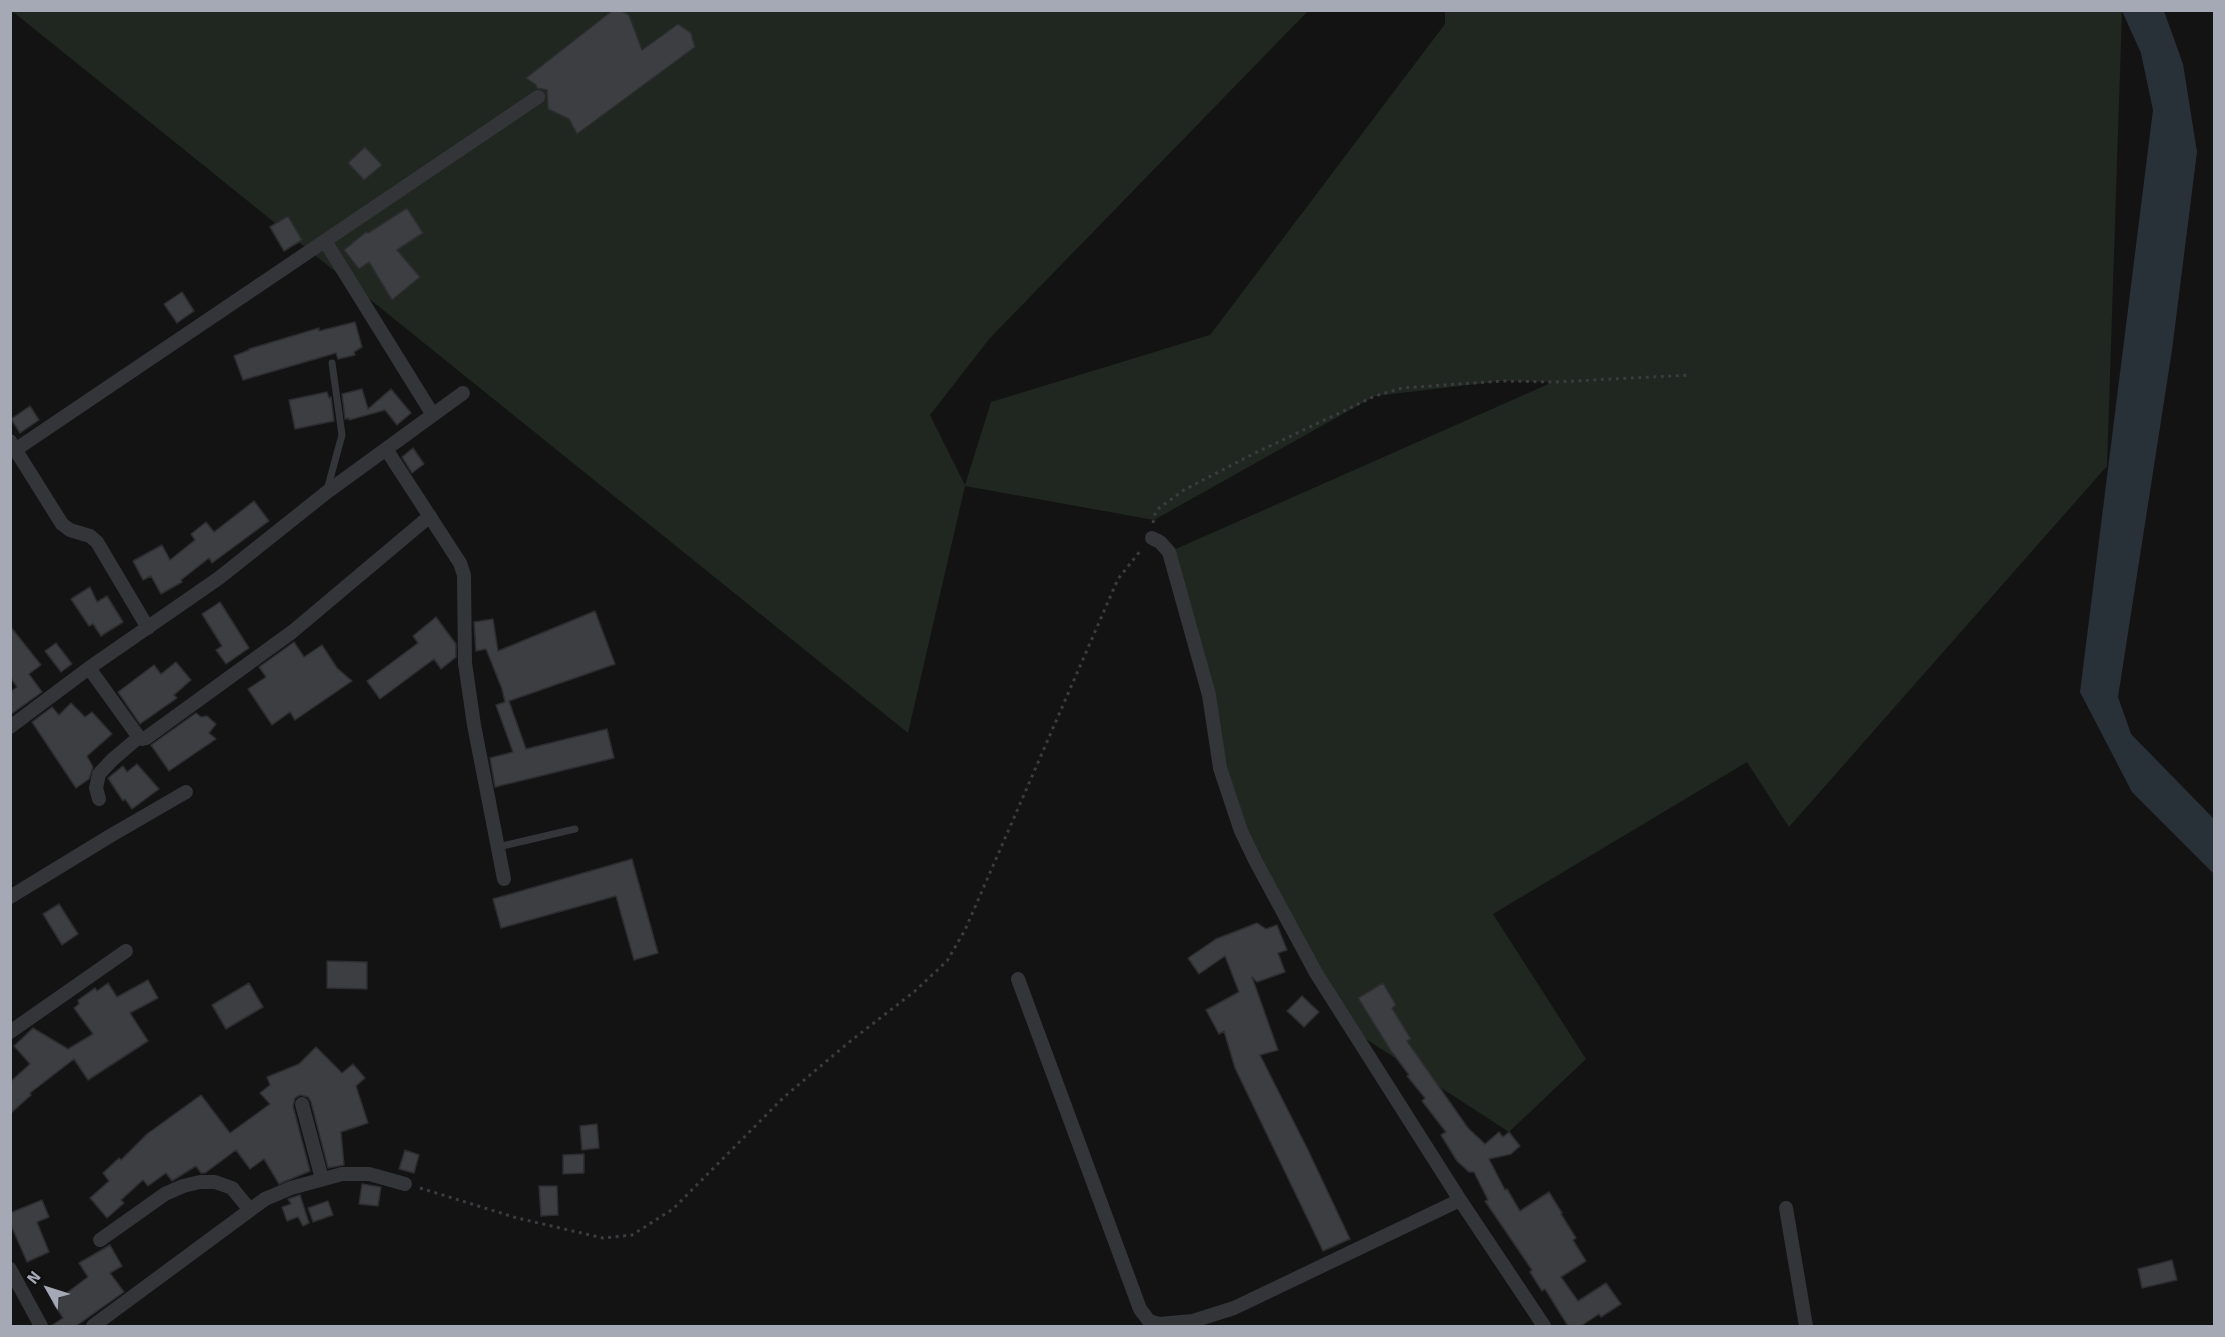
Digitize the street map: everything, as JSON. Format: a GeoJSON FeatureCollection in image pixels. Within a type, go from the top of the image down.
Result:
{"type":"FeatureCollection","features":[{"type":"Feature","properties":{"kind":"street"},"geometry":{"type":"LineString","coordinates":[[148,628],[97,542],[90,536],[70,530],[62,524],[13,446],[538,97]]}},
{"type":"Feature","properties":{"kind":"street"},"geometry":{"type":"LineString","coordinates":[[325,240],[433,415]]}},
{"type":"Feature","properties":{"kind":"street"},"geometry":{"type":"LineString","coordinates":[[10,727],[89,668],[219,578],[327,492],[463,393]]}},
{"type":"Feature","properties":{"kind":"street"},"geometry":{"type":"LineString","coordinates":[[386,449],[460,563],[464,575],[465,663],[474,725],[504,879]]}},
{"type":"Feature","properties":{"kind":"street"},"geometry":{"type":"LineString","coordinates":[[89,668],[139,737],[144,739],[292,632],[430,516]]}},
{"type":"Feature","properties":{"kind":"street"},"geometry":{"type":"LineString","coordinates":[[1152,538],[1160,542],[1169,552],[1209,695],[1220,768],[1241,831],[1316,973],[1460,1200],[1544,1326]]}},
{"type":"Feature","properties":{"kind":"street"},"geometry":{"type":"LineString","coordinates":[[99,799],[96,788],[99,774],[112,759],[139,737]]}},
{"type":"Feature","properties":{"kind":"street"},"geometry":{"type":"LineString","coordinates":[[10,897],[186,792]]}},
{"type":"Feature","properties":{"kind":"street"},"geometry":{"type":"LineString","coordinates":[[10,1032],[126,951]]}},
{"type":"Feature","properties":{"kind":"street"},"geometry":{"type":"LineString","coordinates":[[1017,980],[1140,1309],[1149,1321],[1159,1324],[1193,1321],[1234,1308],[1460,1200]]}},
{"type":"Feature","properties":{"kind":"street"},"geometry":{"type":"LineString","coordinates":[[302,1104],[322,1179]]}},
{"type":"Feature","properties":{"kind":"street"},"geometry":{"type":"LineString","coordinates":[[93,1326],[265,1199],[291,1188],[342,1174],[369,1174],[405,1184]]}},
{"type":"Feature","properties":{"kind":"street"},"geometry":{"type":"LineString","coordinates":[[100,1239],[165,1194],[200,1182],[215,1182],[232,1188],[250,1210]]}},
{"type":"Feature","properties":{"kind":"street"},"geometry":{"type":"LineString","coordinates":[[1786,1208],[1806,1326]]}},
{"type":"Feature","properties":{"kind":"street"},"geometry":{"type":"LineString","coordinates":[[10,1269],[41,1326]]}},
{"type":"Feature","properties":{"kind":"lane"},"geometry":{"type":"LineString","coordinates":[[327,492],[342,439],[332,363]]}},
{"type":"Feature","properties":{"kind":"lane"},"geometry":{"type":"LineString","coordinates":[[498,847],[575,829]]}},
{"type":"Feature","properties":{"kind":"path"},"geometry":{"type":"LineString","coordinates":[[405,1184],[517,1218],[603,1239],[632,1235],[681,1201],[784,1097],[915,991],[947,961],[965,930],[1118,579],[1152,538],[1155,514],[1167,501],[1184,490],[1253,454],[1375,396],[1402,388],[1502,381],[1555,382],[1690,375]]}},
{"type":"Feature","properties":{"kind":"shaded area"},"geometry":{"type":"Polygon","coordinates":[[[12,11],[1308,11],[990,338],[930,415],[965,485],[991,402],[1210,335],[1445,24],[1445,11],[2122,11],[2107,466],[1789,827],[1747,762],[1493,914],[1586,1059],[1509,1132],[1352,1030],[1230,803],[1169,552],[1553,382],[1502,381],[1375,396],[1154,520],[965,486],[908,733],[12,11]]]}},
{"type":"Feature","properties":{"kind":"shaded area"},"geometry":{"type":"Polygon","coordinates":[[[2122,11],[2164,11],[2183,64],[2197,152],[2172,350],[2118,697],[2131,734],[2214,819],[2214,874],[2132,792],[2080,692],[2153,110],[2141,53],[2122,11]]]}},
{"type":"Feature","properties":{"kind":"building"},"geometry":{"type":"Polygon","coordinates":[[[613,10],[620,10],[629,15],[642,50],[678,24],[691,33],[695,47],[577,134],[569,119],[548,109],[547,90],[537,88],[526,78],[613,10]]]}},
{"type":"Feature","properties":{"kind":"building"},"geometry":{"type":"Polygon","coordinates":[[[365,147],[382,165],[364,180],[348,163],[365,147]]]}},
{"type":"Feature","properties":{"kind":"building"},"geometry":{"type":"Polygon","coordinates":[[[407,208],[423,233],[397,250],[420,277],[392,300],[369,262],[359,269],[344,250],[366,232],[368,233],[407,208]]]}},
{"type":"Feature","properties":{"kind":"building"},"geometry":{"type":"Polygon","coordinates":[[[288,216],[302,240],[284,251],[270,227],[288,216]]]}},
{"type":"Feature","properties":{"kind":"building"},"geometry":{"type":"Polygon","coordinates":[[[182,292],[194,311],[177,323],[164,304],[182,292]]]}},
{"type":"Feature","properties":{"kind":"building"},"geometry":{"type":"Polygon","coordinates":[[[355,322],[362,347],[354,352],[355,355],[338,359],[336,353],[243,380],[234,356],[249,349],[319,328],[319,331],[355,322]]]}},
{"type":"Feature","properties":{"kind":"building"},"geometry":{"type":"Polygon","coordinates":[[[362,389],[368,409],[391,389],[411,413],[397,425],[385,410],[349,420],[349,418],[345,419],[342,394],[362,389]]]}},
{"type":"Feature","properties":{"kind":"building"},"geometry":{"type":"Polygon","coordinates":[[[327,392],[329,398],[331,397],[334,421],[295,429],[289,400],[327,392]]]}},
{"type":"Feature","properties":{"kind":"building"},"geometry":{"type":"Polygon","coordinates":[[[30,406],[39,420],[20,433],[11,419],[30,406]]]}},
{"type":"Feature","properties":{"kind":"building"},"geometry":{"type":"Polygon","coordinates":[[[413,448],[424,464],[412,473],[402,457],[413,448]]]}},
{"type":"Feature","properties":{"kind":"building"},"geometry":{"type":"Polygon","coordinates":[[[254,501],[269,521],[212,563],[209,558],[181,580],[182,582],[161,594],[151,576],[143,580],[133,561],[162,545],[170,560],[195,540],[191,534],[206,522],[214,532],[254,501]]]}},
{"type":"Feature","properties":{"kind":"building"},"geometry":{"type":"Polygon","coordinates":[[[90,587],[97,602],[107,596],[123,622],[101,636],[93,624],[89,626],[71,599],[90,587]]]}},
{"type":"Feature","properties":{"kind":"building"},"geometry":{"type":"Polygon","coordinates":[[[220,602],[249,648],[226,664],[216,650],[222,646],[202,614],[220,602]]]}},
{"type":"Feature","properties":{"kind":"building"},"geometry":{"type":"Polygon","coordinates":[[[595,611],[615,664],[509,701],[526,749],[607,729],[614,758],[495,787],[490,758],[513,752],[496,705],[505,702],[502,689],[486,649],[476,651],[474,622],[493,619],[498,651],[595,611]]]}},
{"type":"Feature","properties":{"kind":"building"},"geometry":{"type":"Polygon","coordinates":[[[436,617],[456,644],[456,657],[441,669],[434,659],[380,699],[367,681],[418,643],[413,636],[436,617]]]}},
{"type":"Feature","properties":{"kind":"building"},"geometry":{"type":"Polygon","coordinates":[[[10,626],[41,665],[29,674],[42,692],[10,715],[10,692],[17,687],[10,677],[10,626]]]}},
{"type":"Feature","properties":{"kind":"building"},"geometry":{"type":"Polygon","coordinates":[[[294,642],[304,657],[322,645],[337,668],[352,681],[295,720],[290,712],[272,725],[248,689],[266,677],[259,667],[294,642]]]}},
{"type":"Feature","properties":{"kind":"building"},"geometry":{"type":"Polygon","coordinates":[[[56,643],[72,664],[61,672],[45,651],[56,643]]]}},
{"type":"Feature","properties":{"kind":"building"},"geometry":{"type":"Polygon","coordinates":[[[176,662],[191,680],[174,695],[177,698],[140,724],[118,692],[154,665],[161,674],[176,662]]]}},
{"type":"Feature","properties":{"kind":"building"},"geometry":{"type":"Polygon","coordinates":[[[71,703],[85,717],[92,712],[112,734],[87,756],[93,767],[89,779],[76,788],[32,722],[52,707],[59,715],[71,703]]]}},
{"type":"Feature","properties":{"kind":"building"},"geometry":{"type":"Polygon","coordinates":[[[196,713],[201,717],[207,716],[216,724],[209,733],[216,739],[169,771],[151,745],[196,713]]]}},
{"type":"Feature","properties":{"kind":"building"},"geometry":{"type":"Polygon","coordinates":[[[137,764],[159,789],[132,809],[125,799],[123,801],[108,778],[123,766],[127,772],[137,764]]]}},
{"type":"Feature","properties":{"kind":"building"},"geometry":{"type":"Polygon","coordinates":[[[632,859],[658,953],[634,960],[616,896],[501,928],[493,899],[632,859]]]}},
{"type":"Feature","properties":{"kind":"building"},"geometry":{"type":"Polygon","coordinates":[[[59,904],[78,934],[62,945],[43,914],[59,904]]]}},
{"type":"Feature","properties":{"kind":"building"},"geometry":{"type":"Polygon","coordinates":[[[1257,923],[1266,929],[1277,925],[1287,950],[1278,953],[1285,972],[1257,982],[1252,977],[1278,1050],[1260,1055],[1350,1239],[1323,1251],[1235,1068],[1224,1031],[1219,1034],[1206,1010],[1239,992],[1225,956],[1199,974],[1188,958],[1216,939],[1257,923]]]}},
{"type":"Feature","properties":{"kind":"building"},"geometry":{"type":"Polygon","coordinates":[[[327,961],[367,962],[367,989],[327,988],[327,961]]]}},
{"type":"Feature","properties":{"kind":"building"},"geometry":{"type":"Polygon","coordinates":[[[148,980],[158,998],[130,1013],[148,1041],[88,1080],[74,1059],[30,1093],[31,1095],[10,1114],[10,1082],[30,1064],[14,1046],[33,1028],[68,1049],[93,1034],[74,1008],[79,1004],[78,1000],[95,988],[97,991],[108,983],[117,997],[148,980]]]}},
{"type":"Feature","properties":{"kind":"building"},"geometry":{"type":"Polygon","coordinates":[[[249,983],[263,1007],[226,1029],[212,1005],[249,983]]]}},
{"type":"Feature","properties":{"kind":"building"},"geometry":{"type":"Polygon","coordinates":[[[1383,983],[1396,1005],[1392,1008],[1411,1039],[1407,1041],[1468,1128],[1485,1144],[1499,1132],[1503,1137],[1509,1132],[1520,1146],[1511,1154],[1489,1159],[1505,1190],[1507,1189],[1520,1211],[1549,1192],[1562,1213],[1576,1238],[1573,1240],[1586,1261],[1561,1277],[1578,1301],[1606,1283],[1621,1304],[1601,1317],[1599,1314],[1581,1326],[1568,1326],[1545,1289],[1542,1291],[1530,1272],[1532,1270],[1485,1201],[1488,1200],[1474,1172],[1469,1172],[1457,1161],[1441,1135],[1446,1132],[1422,1101],[1425,1098],[1407,1076],[1409,1075],[1358,998],[1383,983]]]}},
{"type":"Feature","properties":{"kind":"building"},"geometry":{"type":"Polygon","coordinates":[[[1302,996],[1319,1012],[1304,1027],[1287,1011],[1302,996]]]}},
{"type":"Feature","properties":{"kind":"building"},"geometry":{"type":"Polygon","coordinates":[[[316,1047],[342,1073],[353,1064],[365,1078],[356,1086],[368,1123],[341,1132],[344,1165],[328,1168],[311,1102],[308,1097],[300,1095],[295,1098],[293,1106],[310,1171],[279,1184],[264,1159],[250,1169],[236,1150],[205,1173],[201,1173],[196,1166],[172,1181],[166,1173],[148,1186],[143,1180],[121,1200],[124,1203],[107,1218],[90,1198],[109,1181],[103,1173],[119,1158],[121,1160],[147,1134],[201,1095],[230,1133],[270,1104],[260,1093],[270,1085],[267,1077],[299,1064],[316,1047]]]}},
{"type":"Feature","properties":{"kind":"building"},"geometry":{"type":"Polygon","coordinates":[[[597,1124],[599,1148],[582,1150],[580,1126],[597,1124]]]}},
{"type":"Feature","properties":{"kind":"building"},"geometry":{"type":"Polygon","coordinates":[[[405,1150],[419,1155],[414,1173],[399,1169],[405,1150]]]}},
{"type":"Feature","properties":{"kind":"building"},"geometry":{"type":"Polygon","coordinates":[[[584,1154],[584,1173],[563,1174],[563,1155],[584,1154]]]}},
{"type":"Feature","properties":{"kind":"building"},"geometry":{"type":"Polygon","coordinates":[[[362,1184],[381,1187],[378,1206],[359,1204],[362,1184]]]}},
{"type":"Feature","properties":{"kind":"building"},"geometry":{"type":"Polygon","coordinates":[[[539,1186],[557,1186],[558,1215],[541,1216],[539,1186]]]}},
{"type":"Feature","properties":{"kind":"building"},"geometry":{"type":"Polygon","coordinates":[[[300,1195],[309,1223],[303,1226],[298,1217],[287,1221],[282,1207],[291,1204],[288,1199],[300,1195]]]}},
{"type":"Feature","properties":{"kind":"building"},"geometry":{"type":"Polygon","coordinates":[[[42,1200],[49,1217],[37,1222],[49,1252],[27,1262],[10,1223],[10,1213],[42,1200]]]}},
{"type":"Feature","properties":{"kind":"building"},"geometry":{"type":"Polygon","coordinates":[[[328,1201],[333,1215],[313,1222],[308,1208],[328,1201]]]}},
{"type":"Feature","properties":{"kind":"building"},"geometry":{"type":"Polygon","coordinates":[[[110,1245],[122,1266],[110,1273],[124,1292],[76,1326],[51,1326],[63,1318],[53,1303],[88,1277],[79,1263],[110,1245]]]}},
{"type":"Feature","properties":{"kind":"building"},"geometry":{"type":"Polygon","coordinates":[[[2172,1260],[2177,1280],[2142,1288],[2138,1269],[2172,1260]]]}}]}
